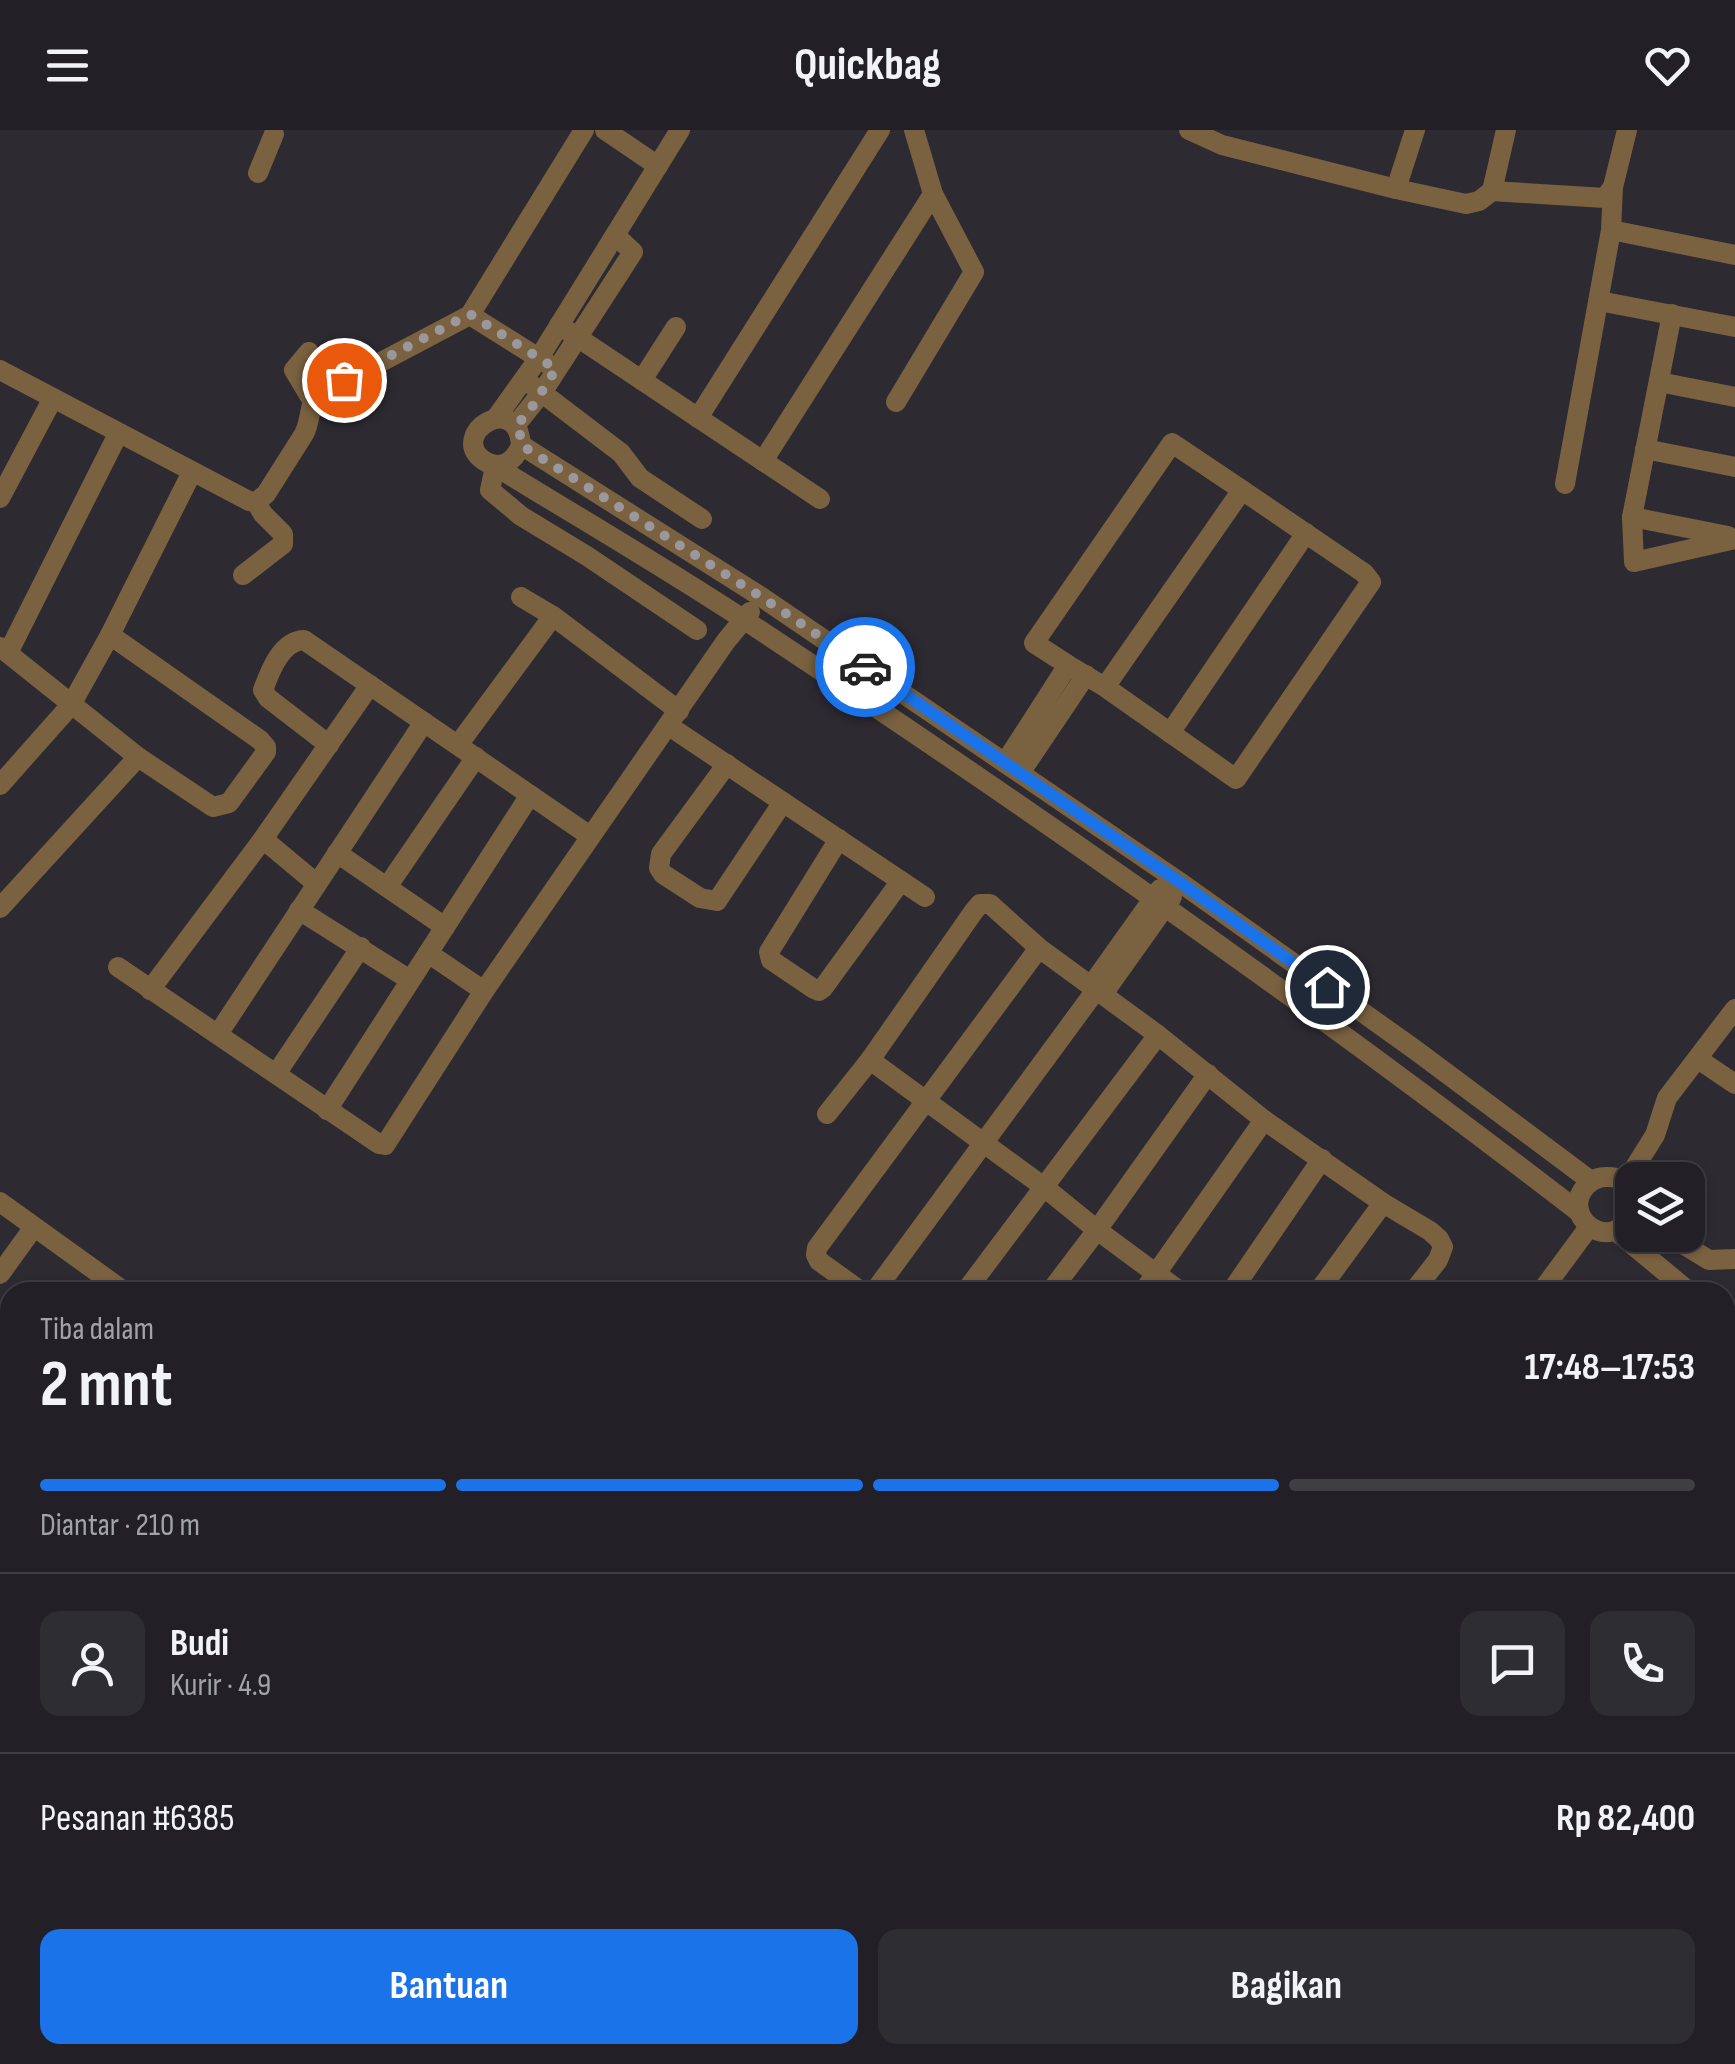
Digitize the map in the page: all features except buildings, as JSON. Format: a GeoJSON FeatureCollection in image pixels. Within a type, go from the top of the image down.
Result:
{"type":"FeatureCollection","features":[{"type":"Feature","properties":{"kind":"street"},"geometry":{"type":"LineString","coordinates":[[0,370],[256,502],[264,497],[304,434],[316,393],[470,314],[584,130]]}},
{"type":"Feature","properties":{"kind":"street"},"geometry":{"type":"LineString","coordinates":[[605,130],[658,166]]}},
{"type":"Feature","properties":{"kind":"street"},"geometry":{"type":"LineString","coordinates":[[511,430],[542,391],[547,364],[568,331],[633,252],[615,234],[680,130]]}},
{"type":"Feature","properties":{"kind":"street"},"geometry":{"type":"LineString","coordinates":[[698,418],[880,130]]}},
{"type":"Feature","properties":{"kind":"street"},"geometry":{"type":"LineString","coordinates":[[896,402],[974,272],[933,194],[914,130]]}},
{"type":"Feature","properties":{"kind":"street"},"geometry":{"type":"LineString","coordinates":[[1189,130],[1225,137],[1396,189],[1466,204],[1479,201],[1492,191],[1506,130]]}},
{"type":"Feature","properties":{"kind":"street"},"geometry":{"type":"LineString","coordinates":[[1396,189],[1415,130]]}},
{"type":"Feature","properties":{"kind":"street"},"geometry":{"type":"LineString","coordinates":[[1565,484],[1611,230],[1613,188],[1627,130]]}},
{"type":"Feature","properties":{"kind":"street"},"geometry":{"type":"LineString","coordinates":[[258,174],[275,131]]}},
{"type":"Feature","properties":{"kind":"street"},"geometry":{"type":"LineString","coordinates":[[1492,191],[1605,198],[1613,188]]}},
{"type":"Feature","properties":{"kind":"street"},"geometry":{"type":"LineString","coordinates":[[763,461],[933,194]]}},
{"type":"Feature","properties":{"kind":"street"},"geometry":{"type":"LineString","coordinates":[[1611,230],[1735,255]]}},
{"type":"Feature","properties":{"kind":"street"},"geometry":{"type":"LineString","coordinates":[[1599,301],[1735,327]]}},
{"type":"Feature","properties":{"kind":"street"},"geometry":{"type":"LineString","coordinates":[[470,314],[547,364]]}},
{"type":"Feature","properties":{"kind":"street"},"geometry":{"type":"LineString","coordinates":[[1672,314],[1632,517],[1634,562],[1735,538]]}},
{"type":"Feature","properties":{"kind":"street"},"geometry":{"type":"LineString","coordinates":[[642,380],[676,327]]}},
{"type":"Feature","properties":{"kind":"street"},"geometry":{"type":"LineString","coordinates":[[568,331],[820,499]]}},
{"type":"Feature","properties":{"kind":"street"},"geometry":{"type":"LineString","coordinates":[[309,352],[294,370],[312,400]]}},
{"type":"Feature","properties":{"kind":"street"},"geometry":{"type":"LineString","coordinates":[[495,466],[516,456],[511,430],[523,381],[547,364]]}},
{"type":"Feature","properties":{"kind":"street"},"geometry":{"type":"LineString","coordinates":[[523,381],[542,391],[621,453],[640,478],[702,520]]}},
{"type":"Feature","properties":{"kind":"street"},"geometry":{"type":"LineString","coordinates":[[1659,382],[1735,397]]}},
{"type":"Feature","properties":{"kind":"street"},"geometry":{"type":"LineString","coordinates":[[0,498],[53,398]]}},
{"type":"Feature","properties":{"kind":"street"},"geometry":{"type":"LineString","coordinates":[[1591,1181],[1175,879],[763,598],[632,516],[511,430],[487,421],[479,427],[474,446],[485,462],[744,620],[1160,902],[1435,1101],[1584,1220],[1606,1233],[1615,1231]]}},
{"type":"Feature","properties":{"kind":"street"},"geometry":{"type":"LineString","coordinates":[[110,635],[266,747],[229,803],[213,807],[138,756],[4,650],[118,434]]}},
{"type":"Feature","properties":{"kind":"street"},"geometry":{"type":"LineString","coordinates":[[1172,442],[1306,533],[1364,573],[1370,582],[1236,779],[1105,687],[1034,643],[1172,442]]}},
{"type":"Feature","properties":{"kind":"street"},"geometry":{"type":"LineString","coordinates":[[1645,449],[1735,466]]}},
{"type":"Feature","properties":{"kind":"street"},"geometry":{"type":"LineString","coordinates":[[495,466],[490,490],[521,516],[697,630]]}},
{"type":"Feature","properties":{"kind":"street"},"geometry":{"type":"LineString","coordinates":[[0,785],[71,704],[192,472]]}},
{"type":"Feature","properties":{"kind":"street"},"geometry":{"type":"LineString","coordinates":[[1105,687],[1242,490]]}},
{"type":"Feature","properties":{"kind":"street"},"geometry":{"type":"LineString","coordinates":[[243,575],[283,544],[283,534],[256,502]]}},
{"type":"Feature","properties":{"kind":"street"},"geometry":{"type":"LineString","coordinates":[[616,541],[632,516]]}},
{"type":"Feature","properties":{"kind":"street"},"geometry":{"type":"LineString","coordinates":[[1632,517],[1735,538]]}},
{"type":"Feature","properties":{"kind":"street"},"geometry":{"type":"LineString","coordinates":[[1170,733],[1306,533]]}},
{"type":"Feature","properties":{"kind":"street"},"geometry":{"type":"LineString","coordinates":[[521,597],[553,616],[727,764],[925,896]]}},
{"type":"Feature","properties":{"kind":"street"},"geometry":{"type":"LineString","coordinates":[[118,967],[327,1110],[385,1144],[590,836],[763,598]]}},
{"type":"Feature","properties":{"kind":"street"},"geometry":{"type":"LineString","coordinates":[[387,887],[553,616]]}},
{"type":"Feature","properties":{"kind":"street"},"geometry":{"type":"LineString","coordinates":[[329,745],[263,690],[286,646],[296,640],[304,640],[590,836]]}},
{"type":"Feature","properties":{"kind":"street"},"geometry":{"type":"LineString","coordinates":[[1013,768],[1077,670]]}},
{"type":"Feature","properties":{"kind":"street"},"geometry":{"type":"LineString","coordinates":[[150,990],[263,839],[370,685]]}},
{"type":"Feature","properties":{"kind":"street"},"geometry":{"type":"LineString","coordinates":[[218,1034],[424,722]]}},
{"type":"Feature","properties":{"kind":"street"},"geometry":{"type":"LineString","coordinates":[[0,908],[138,756]]}},
{"type":"Feature","properties":{"kind":"street"},"geometry":{"type":"LineString","coordinates":[[727,764],[661,854],[663,874],[700,898],[717,901],[783,802]]}},
{"type":"Feature","properties":{"kind":"street"},"geometry":{"type":"LineString","coordinates":[[327,1110],[530,795]]}},
{"type":"Feature","properties":{"kind":"street"},"geometry":{"type":"LineString","coordinates":[[263,839],[317,884]]}},
{"type":"Feature","properties":{"kind":"street"},"geometry":{"type":"LineString","coordinates":[[839,840],[769,952],[771,960],[814,989],[824,988],[902,881]]}},
{"type":"Feature","properties":{"kind":"street"},"geometry":{"type":"LineString","coordinates":[[337,853],[445,927]]}},
{"type":"Feature","properties":{"kind":"street"},"geometry":{"type":"LineString","coordinates":[[881,1282],[1175,879]]}},
{"type":"Feature","properties":{"kind":"street"},"geometry":{"type":"LineString","coordinates":[[828,1114],[980,904],[990,904],[1040,948],[1264,1120],[1383,1204],[1430,1231],[1443,1248],[1421,1282]]}},
{"type":"Feature","properties":{"kind":"street"},"geometry":{"type":"LineString","coordinates":[[300,910],[410,980]]}},
{"type":"Feature","properties":{"kind":"street"},"geometry":{"type":"LineString","coordinates":[[276,1074],[361,947]]}},
{"type":"Feature","properties":{"kind":"street"},"geometry":{"type":"LineString","coordinates":[[848,1282],[819,1261],[818,1248],[1040,948]]}},
{"type":"Feature","properties":{"kind":"street"},"geometry":{"type":"LineString","coordinates":[[428,953],[484,992]]}},
{"type":"Feature","properties":{"kind":"street"},"geometry":{"type":"LineString","coordinates":[[1642,1162],[1667,1098],[1735,1009]]}},
{"type":"Feature","properties":{"kind":"street"},"geometry":{"type":"LineString","coordinates":[[973,1282],[1158,1035]]}},
{"type":"Feature","properties":{"kind":"street"},"geometry":{"type":"LineString","coordinates":[[1698,1059],[1735,1084]]}},
{"type":"Feature","properties":{"kind":"street"},"geometry":{"type":"LineString","coordinates":[[870,1060],[1168,1282]]}},
{"type":"Feature","properties":{"kind":"street"},"geometry":{"type":"LineString","coordinates":[[1058,1282],[1208,1074]]}},
{"type":"Feature","properties":{"kind":"street"},"geometry":{"type":"LineString","coordinates":[[1151,1282],[1264,1120]]}},
{"type":"Feature","properties":{"kind":"street"},"geometry":{"type":"LineString","coordinates":[[1237,1282],[1322,1159]]}},
{"type":"Feature","properties":{"kind":"street"},"geometry":{"type":"LineString","coordinates":[[1547,1282],[1584,1220],[1580,1194],[1591,1181],[1615,1178]]}},
{"type":"Feature","properties":{"kind":"street"},"geometry":{"type":"LineString","coordinates":[[0,1202],[110,1282]]}},
{"type":"Feature","properties":{"kind":"street"},"geometry":{"type":"LineString","coordinates":[[1325,1282],[1383,1204]]}},
{"type":"Feature","properties":{"kind":"street"},"geometry":{"type":"LineString","coordinates":[[0,1274],[34,1227]]}},
{"type":"Feature","properties":{"kind":"street"},"geometry":{"type":"LineString","coordinates":[[1640,1252],[1676,1282]]}},
{"type":"Feature","properties":{"kind":"street"},"geometry":{"type":"LineString","coordinates":[[1696,1252],[1709,1260],[1735,1258]]}},
{"type":"Feature","properties":{"kind":"street"},"geometry":{"type":"LineString","coordinates":[[1693,1282],[1709,1260]]}},
{"type":"Feature","properties":{"kind":"way so far"},"geometry":{"type":"LineString","coordinates":[[344,380],[470,314],[556,369],[516,426],[521,445],[865,667]]}},
{"type":"Feature","properties":{"kind":"route"},"geometry":{"type":"LineString","coordinates":[[865,667],[1327,987]]}}]}
